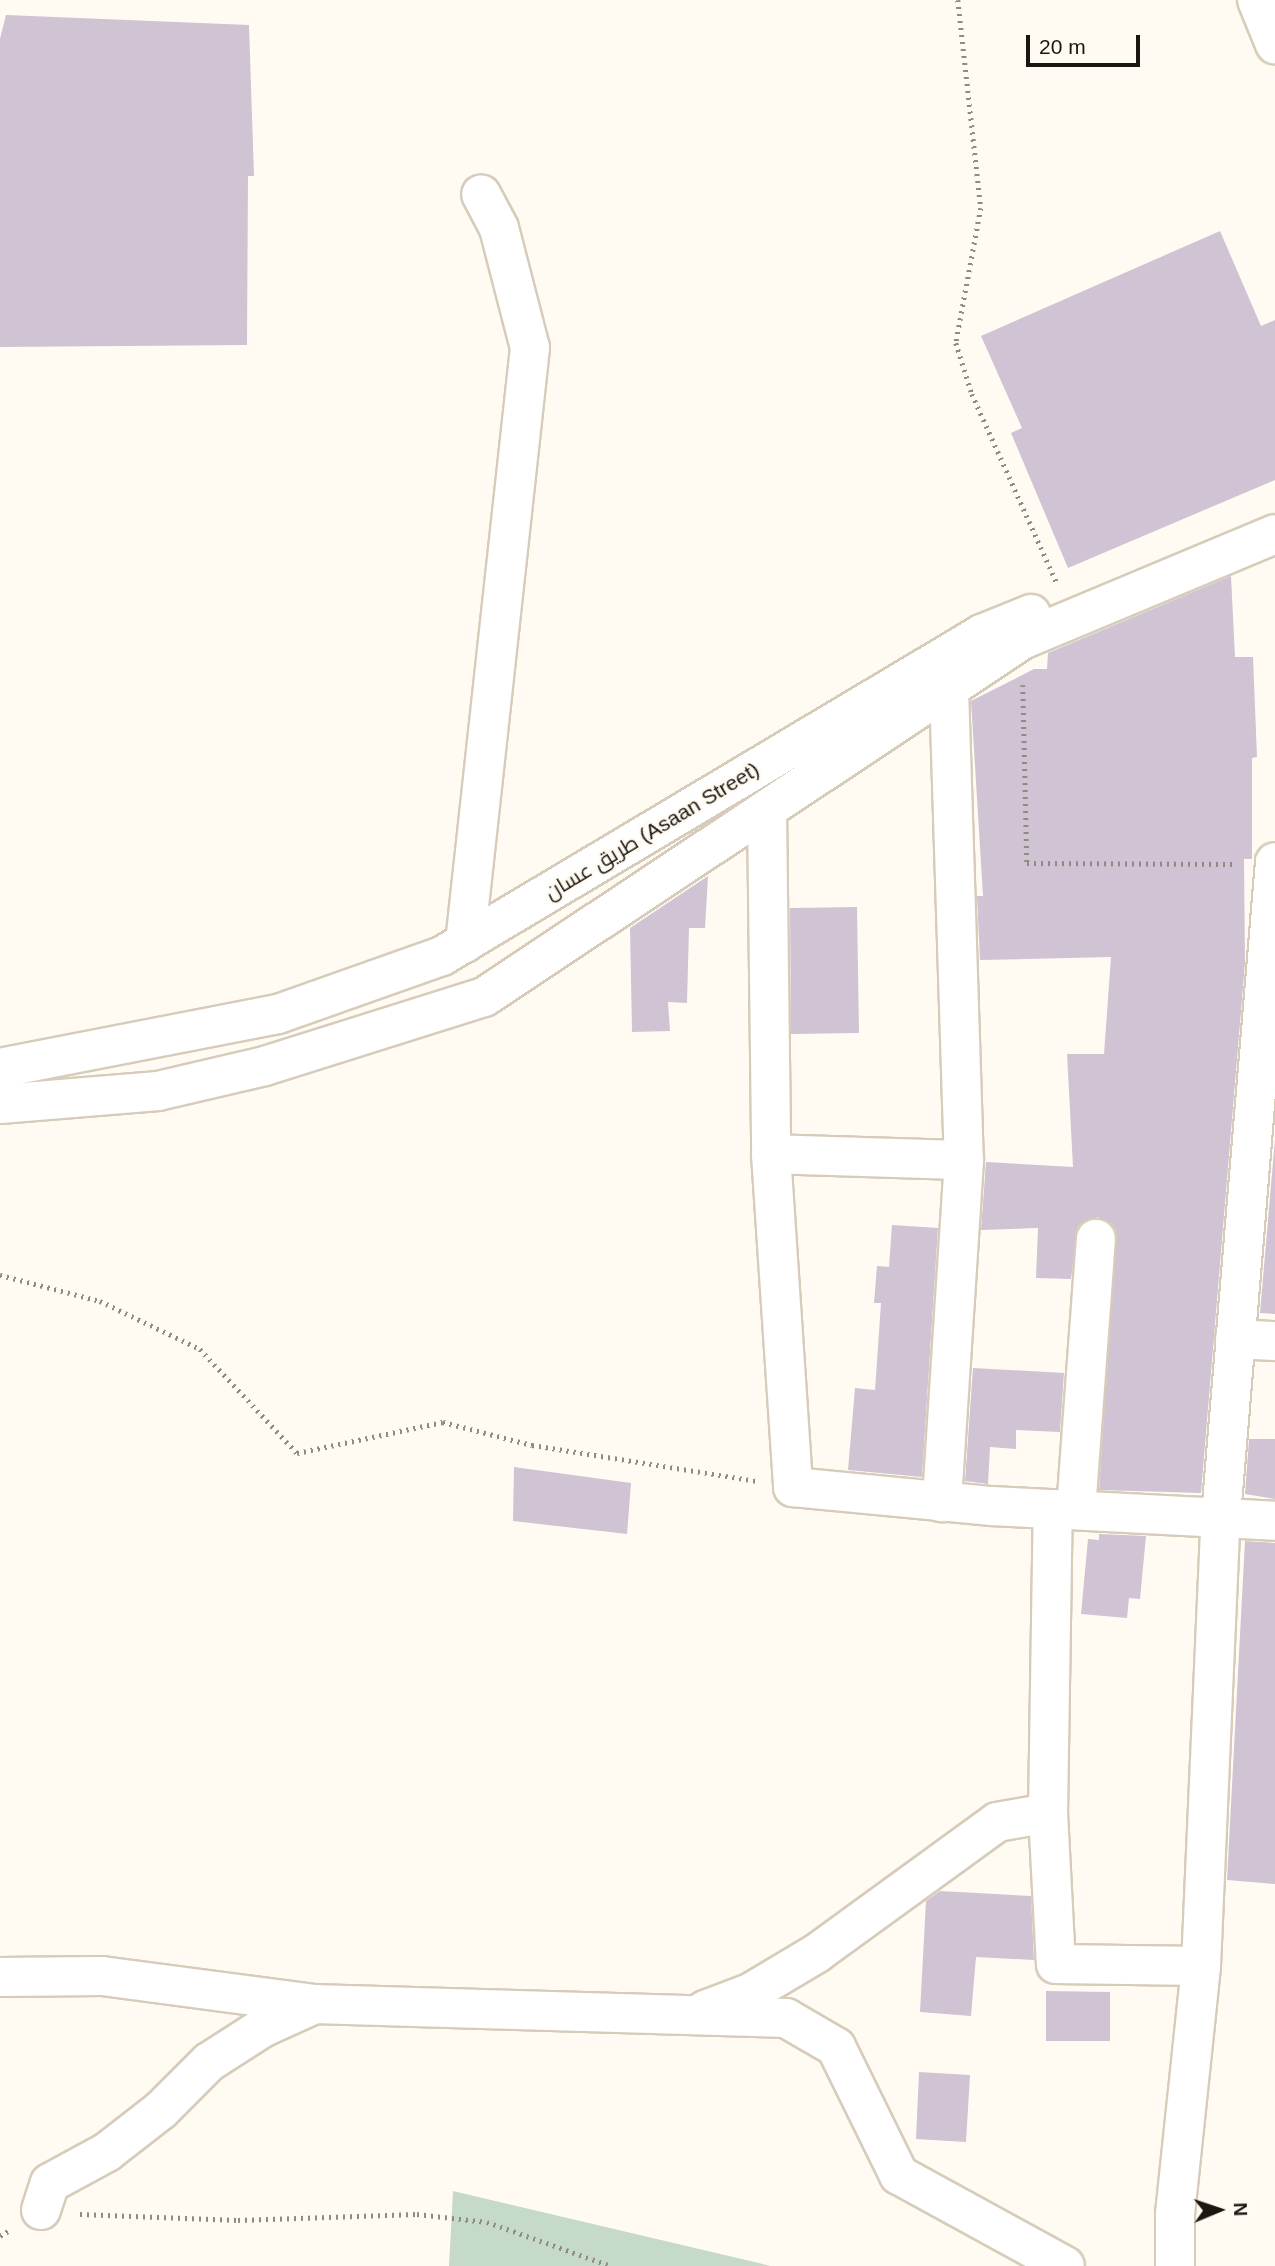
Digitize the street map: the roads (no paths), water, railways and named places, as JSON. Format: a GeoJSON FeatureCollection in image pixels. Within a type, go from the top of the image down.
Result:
{"type":"FeatureCollection","features":[{"type":"Feature","properties":{"kind":"street"},"geometry":{"type":"LineString","coordinates":[[1256,0],[1275,44]]}},
{"type":"Feature","properties":{"kind":"street"},"geometry":{"type":"LineString","coordinates":[[466,943],[530,348],[499,228],[481,194]]}},
{"type":"Feature","properties":{"kind":"street","name":"طريق عسان (Asaan Street)"},"geometry":{"type":"LineString","coordinates":[[0,1068],[278,1014],[442,956],[982,634],[1275,511]]}},
{"type":"Feature","properties":{"kind":"street"},"geometry":{"type":"LineString","coordinates":[[0,1104],[158,1091],[265,1066],[484,997],[1022,640],[1275,534]]}},
{"type":"Feature","properties":{"kind":"street"},"geometry":{"type":"LineString","coordinates":[[942,1502],[964,1160],[949,689]]}},
{"type":"Feature","properties":{"kind":"street"},"geometry":{"type":"LineString","coordinates":[[767,810],[771,1154],[793,1488],[942,1502],[1275,1521]]}},
{"type":"Feature","properties":{"kind":"street"},"geometry":{"type":"LineString","coordinates":[[1175,2266],[1175,2214],[1201,1966],[1221,1516],[1275,863]]}},
{"type":"Feature","properties":{"kind":"street"},"geometry":{"type":"LineString","coordinates":[[771,1154],[964,1160]]}},
{"type":"Feature","properties":{"kind":"street"},"geometry":{"type":"LineString","coordinates":[[1096,1239],[1064,1509],[1048,1813],[1056,1964],[1201,1966]]}},
{"type":"Feature","properties":{"kind":"street"},"geometry":{"type":"LineString","coordinates":[[1236,1339],[1275,1340]]}},
{"type":"Feature","properties":{"kind":"street"},"geometry":{"type":"LineString","coordinates":[[690,2016],[750,1993],[817,1953],[997,1822],[1048,1813]]}},
{"type":"Feature","properties":{"kind":"street"},"geometry":{"type":"LineString","coordinates":[[0,1977],[102,1976],[315,2004],[786,2018],[836,2047],[899,2175],[1065,2266]]}},
{"type":"Feature","properties":{"kind":"street"},"geometry":{"type":"LineString","coordinates":[[41,2210],[50,2183],[107,2152],[161,2110],[209,2062],[262,2028],[315,2004]]}}]}
